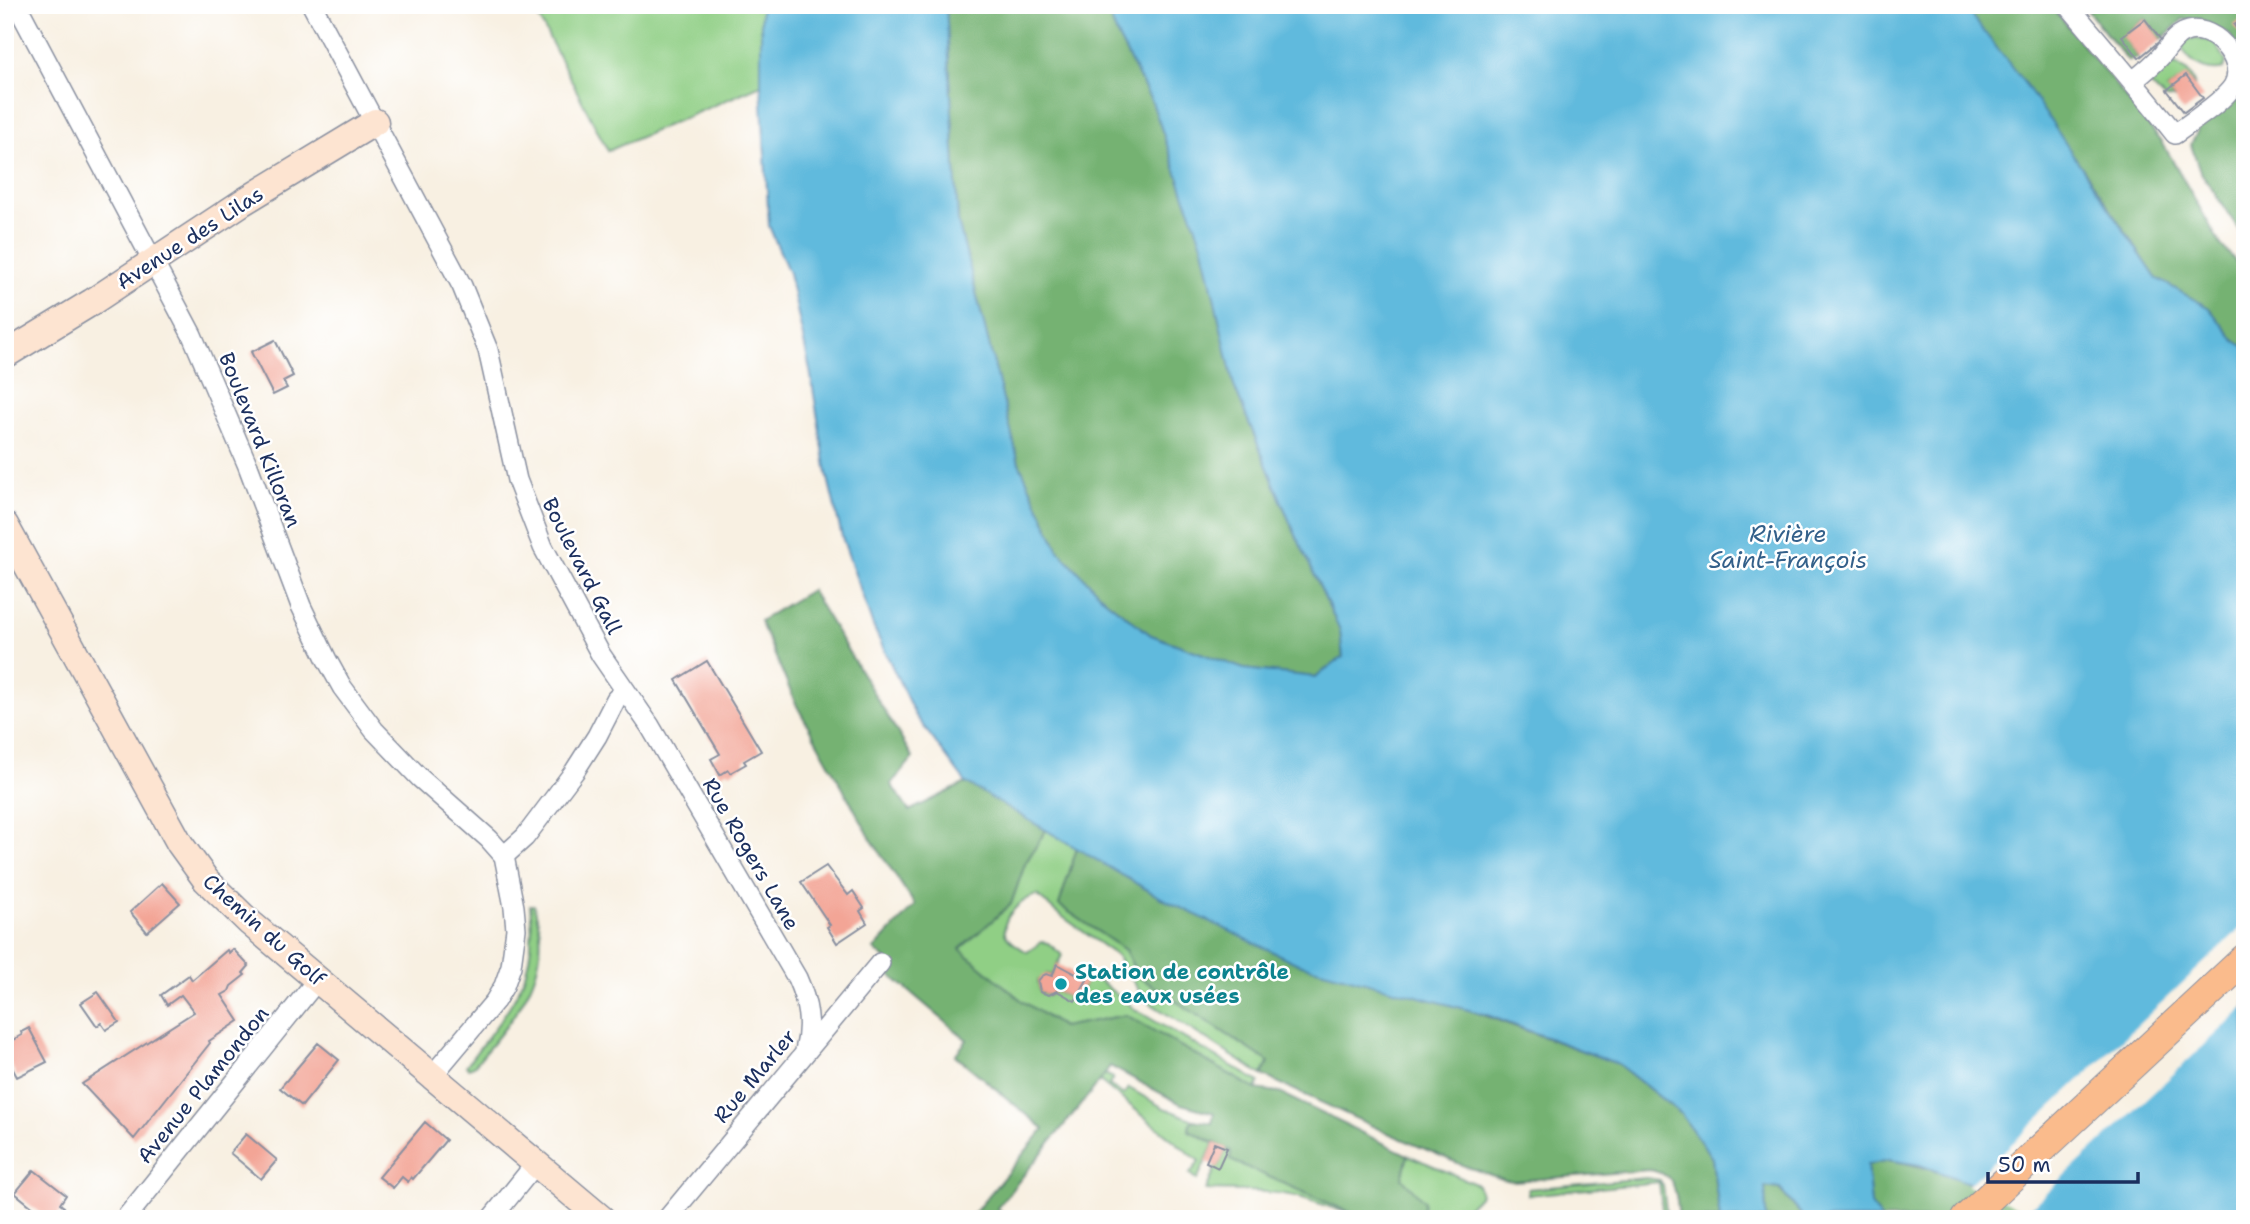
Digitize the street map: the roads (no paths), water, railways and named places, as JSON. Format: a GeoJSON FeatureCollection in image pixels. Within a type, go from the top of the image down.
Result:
{"type":"FeatureCollection","features":[{"type":"Feature","properties":{"kind":"main road"},"geometry":{"type":"LineString","coordinates":[[1966,1219],[2245,959]]}},
{"type":"Feature","properties":{"kind":"street","name":"Boulevard Killoran"},"geometry":{"type":"LineString","coordinates":[[17,5],[155,262],[205,363],[248,466],[301,606],[342,687],[394,752],[504,856]]}},
{"type":"Feature","properties":{"kind":"street","name":"Boulevard Gall"},"geometry":{"type":"LineString","coordinates":[[312,5],[477,320],[492,366],[517,481],[534,529],[601,655],[625,691]]}},
{"type":"Feature","properties":{"kind":"street"},"geometry":{"type":"LineString","coordinates":[[2068,5],[2175,134],[2225,95],[2235,85],[2237,76],[2235,63],[2227,47],[2215,36],[2193,30],[2175,38],[2147,70],[2133,81]]}},
{"type":"Feature","properties":{"kind":"street","name":"Avenue des Lilas"},"geometry":{"type":"LineString","coordinates":[[5,355],[155,262],[243,202],[375,122]]}},
{"type":"Feature","properties":{"kind":"street","name":"Chemin du Golf"},"geometry":{"type":"LineString","coordinates":[[5,525],[152,795],[188,858],[205,880],[232,906],[602,1219]]}},
{"type":"Feature","properties":{"kind":"street"},"geometry":{"type":"LineString","coordinates":[[432,1076],[495,1002],[511,966],[516,929],[504,856],[525,838],[597,736],[616,699],[625,691]]}},
{"type":"Feature","properties":{"kind":"street","name":"Rue Rogers Lane"},"geometry":{"type":"LineString","coordinates":[[625,691],[650,726],[797,978],[810,1020],[810,1034],[805,1051]]}},
{"type":"Feature","properties":{"kind":"street","name":"Rue Marler"},"geometry":{"type":"LineString","coordinates":[[667,1219],[880,963]]}},
{"type":"Feature","properties":{"kind":"street","name":"Avenue Plamondon"},"geometry":{"type":"LineString","coordinates":[[125,1219],[318,979]]}},
{"type":"Feature","properties":{"kind":"street"},"geometry":{"type":"LineString","coordinates":[[491,1219],[537,1163]]}},
{"type":"Feature","properties":{"kind":"water","name":"Rivière Saint-François"},"geometry":{"type":"Polygon","coordinates":[[[761,5],[946,5],[958,222],[1019,463],[1059,551],[1104,599],[1151,635],[1244,669],[1315,677],[1343,657],[1340,630],[1290,522],[1234,386],[1203,247],[1152,102],[1119,39],[1105,5],[1963,5],[2029,89],[2156,278],[2209,308],[2235,341],[2245,347],[2245,1219],[2045,1219],[2007,1197],[1920,1165],[1889,1160],[1867,1165],[1871,1205],[1881,1219],[1805,1219],[1780,1189],[1765,1187],[1766,1219],[1720,1219],[1712,1158],[1681,1114],[1618,1064],[1487,1015],[1298,964],[1163,899],[966,783],[915,715],[873,626],[842,537],[827,474],[810,370],[789,273],[769,226],[761,85],[761,5]]]}},
{"type":"Feature","properties":{"kind":"place","name":"Station de contrôle des eaux usées"},"geometry":{"type":"Point","coordinates":[1061,984]}}]}
